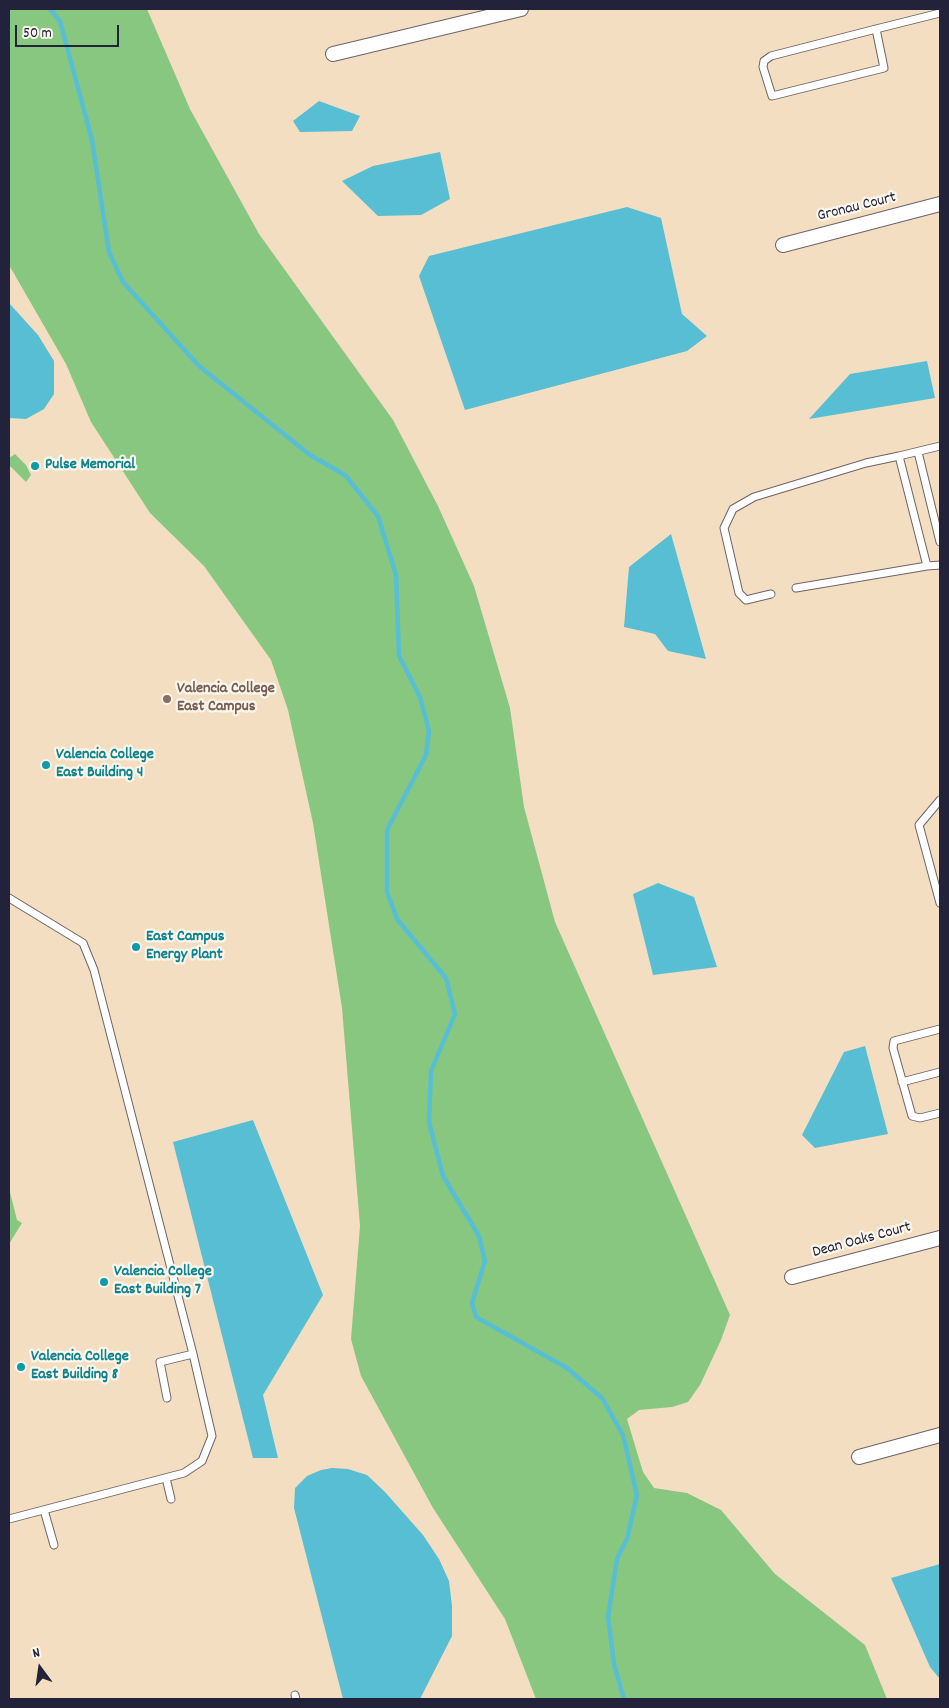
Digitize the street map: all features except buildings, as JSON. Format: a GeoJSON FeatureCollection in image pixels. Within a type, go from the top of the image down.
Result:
{"type":"FeatureCollection","features":[{"type":"Feature","properties":{"kind":"street"},"geometry":{"type":"LineString","coordinates":[[333,54],[521,9]]}},
{"type":"Feature","properties":{"kind":"street","name":"Gronau Court"},"geometry":{"type":"LineString","coordinates":[[783,245],[940,204]]}},
{"type":"Feature","properties":{"kind":"street","name":"Dean Oaks Court"},"geometry":{"type":"LineString","coordinates":[[792,1278],[940,1238]]}},
{"type":"Feature","properties":{"kind":"street"},"geometry":{"type":"LineString","coordinates":[[858,1457],[940,1435]]}},
{"type":"Feature","properties":{"kind":"lane"},"geometry":{"type":"LineString","coordinates":[[876,29],[884,68],[772,96],[763,67],[764,60],[771,56],[876,29],[940,13]]}},
{"type":"Feature","properties":{"kind":"lane"},"geometry":{"type":"LineString","coordinates":[[771,594],[746,600],[739,592],[724,528],[732,509],[754,497],[866,463],[940,446]]}},
{"type":"Feature","properties":{"kind":"lane"},"geometry":{"type":"LineString","coordinates":[[918,452],[940,542]]}},
{"type":"Feature","properties":{"kind":"lane"},"geometry":{"type":"LineString","coordinates":[[899,456],[927,566]]}},
{"type":"Feature","properties":{"kind":"lane"},"geometry":{"type":"LineString","coordinates":[[796,588],[940,565]]}},
{"type":"Feature","properties":{"kind":"lane"},"geometry":{"type":"LineString","coordinates":[[940,800],[919,825],[940,903]]}},
{"type":"Feature","properties":{"kind":"lane"},"geometry":{"type":"LineString","coordinates":[[9,898],[83,943],[94,970],[193,1354],[212,1436],[202,1461],[184,1473],[9,1519]]}},
{"type":"Feature","properties":{"kind":"lane"},"geometry":{"type":"LineString","coordinates":[[940,1029],[894,1041],[893,1048],[912,1116],[920,1118],[940,1113]]}},
{"type":"Feature","properties":{"kind":"lane"},"geometry":{"type":"LineString","coordinates":[[902,1082],[940,1072]]}},
{"type":"Feature","properties":{"kind":"lane"},"geometry":{"type":"LineString","coordinates":[[167,1398],[160,1362],[193,1354]]}},
{"type":"Feature","properties":{"kind":"lane"},"geometry":{"type":"LineString","coordinates":[[166,1478],[172,1499]]}},
{"type":"Feature","properties":{"kind":"lane"},"geometry":{"type":"LineString","coordinates":[[44,1510],[54,1546]]}},
{"type":"Feature","properties":{"kind":"green space"},"geometry":{"type":"Polygon","coordinates":[[[9,9],[147,9],[190,109],[259,234],[393,420],[438,506],[474,586],[510,708],[524,807],[555,922],[730,1315],[721,1340],[700,1385],[688,1402],[672,1407],[639,1410],[627,1419],[643,1472],[654,1488],[687,1493],[721,1510],[775,1574],[865,1645],[887,1699],[536,1699],[505,1619],[433,1508],[361,1376],[351,1339],[360,1226],[342,1008],[313,823],[288,710],[271,660],[204,566],[150,513],[91,422],[66,364],[9,265],[9,9]]]}},
{"type":"Feature","properties":{"kind":"green space"},"geometry":{"type":"Polygon","coordinates":[[[15,454],[26,465],[31,475],[26,482],[9,465],[9,458],[15,454]]]}},
{"type":"Feature","properties":{"kind":"green space"},"geometry":{"type":"Polygon","coordinates":[[[9,1188],[17,1220],[22,1223],[9,1244],[9,1188]]]}},
{"type":"Feature","properties":{"kind":"water"},"geometry":{"type":"Polygon","coordinates":[[[319,101],[360,116],[352,131],[300,132],[293,121],[319,101]]]}},
{"type":"Feature","properties":{"kind":"water"},"geometry":{"type":"Polygon","coordinates":[[[440,152],[450,199],[421,215],[378,216],[342,181],[373,166],[440,152]]]}},
{"type":"Feature","properties":{"kind":"water"},"geometry":{"type":"Polygon","coordinates":[[[627,207],[661,218],[682,314],[707,336],[687,351],[465,410],[419,276],[429,256],[627,207]]]}},
{"type":"Feature","properties":{"kind":"water"},"geometry":{"type":"Polygon","coordinates":[[[9,303],[38,335],[54,361],[54,394],[44,409],[26,419],[9,418],[9,303]]]}},
{"type":"Feature","properties":{"kind":"water"},"geometry":{"type":"Polygon","coordinates":[[[927,361],[935,398],[809,419],[850,374],[927,361]]]}},
{"type":"Feature","properties":{"kind":"water"},"geometry":{"type":"Polygon","coordinates":[[[671,534],[706,659],[668,651],[655,634],[624,627],[629,567],[671,534]]]}},
{"type":"Feature","properties":{"kind":"water"},"geometry":{"type":"Polygon","coordinates":[[[658,883],[694,897],[717,967],[653,975],[633,894],[658,883]]]}},
{"type":"Feature","properties":{"kind":"water"},"geometry":{"type":"Polygon","coordinates":[[[865,1046],[888,1134],[815,1148],[802,1135],[844,1052],[865,1046]]]}},
{"type":"Feature","properties":{"kind":"water"},"geometry":{"type":"Polygon","coordinates":[[[253,1120],[323,1295],[263,1395],[278,1458],[253,1458],[173,1142],[253,1120]]]}},
{"type":"Feature","properties":{"kind":"water"},"geometry":{"type":"Polygon","coordinates":[[[332,1468],[348,1469],[367,1475],[385,1492],[423,1535],[439,1559],[449,1581],[452,1606],[452,1636],[420,1699],[343,1699],[294,1508],[295,1488],[307,1476],[332,1468]]]}},
{"type":"Feature","properties":{"kind":"water"},"geometry":{"type":"Polygon","coordinates":[[[940,1564],[940,1679],[930,1667],[891,1578],[940,1564]]]}},
{"type":"Feature","properties":{"kind":"waterway"},"geometry":{"type":"LineString","coordinates":[[50,9],[60,21],[92,140],[109,252],[123,282],[199,366],[310,455],[345,475],[378,516],[396,575],[399,656],[420,697],[429,731],[426,755],[387,830],[387,892],[397,919],[446,978],[455,1014],[431,1071],[429,1122],[443,1176],[479,1236],[485,1261],[472,1303],[476,1317],[567,1368],[602,1398],[623,1435],[637,1495],[627,1539],[617,1559],[608,1617],[614,1664],[624,1699]]}},
{"type":"Feature","properties":{"kind":"place","name":"Pulse Memorial"},"geometry":{"type":"Point","coordinates":[35,466]}},
{"type":"Feature","properties":{"kind":"place","name":"Valencia College East Campus"},"geometry":{"type":"Point","coordinates":[167,699]}},
{"type":"Feature","properties":{"kind":"place","name":"Valencia College East Building 4"},"geometry":{"type":"Point","coordinates":[46,765]}},
{"type":"Feature","properties":{"kind":"place","name":"East Campus Energy Plant"},"geometry":{"type":"Point","coordinates":[136,947]}},
{"type":"Feature","properties":{"kind":"place","name":"Valencia College East Building 7"},"geometry":{"type":"Point","coordinates":[104,1282]}},
{"type":"Feature","properties":{"kind":"place","name":"Valencia College East Building 8"},"geometry":{"type":"Point","coordinates":[21,1367]}}]}
